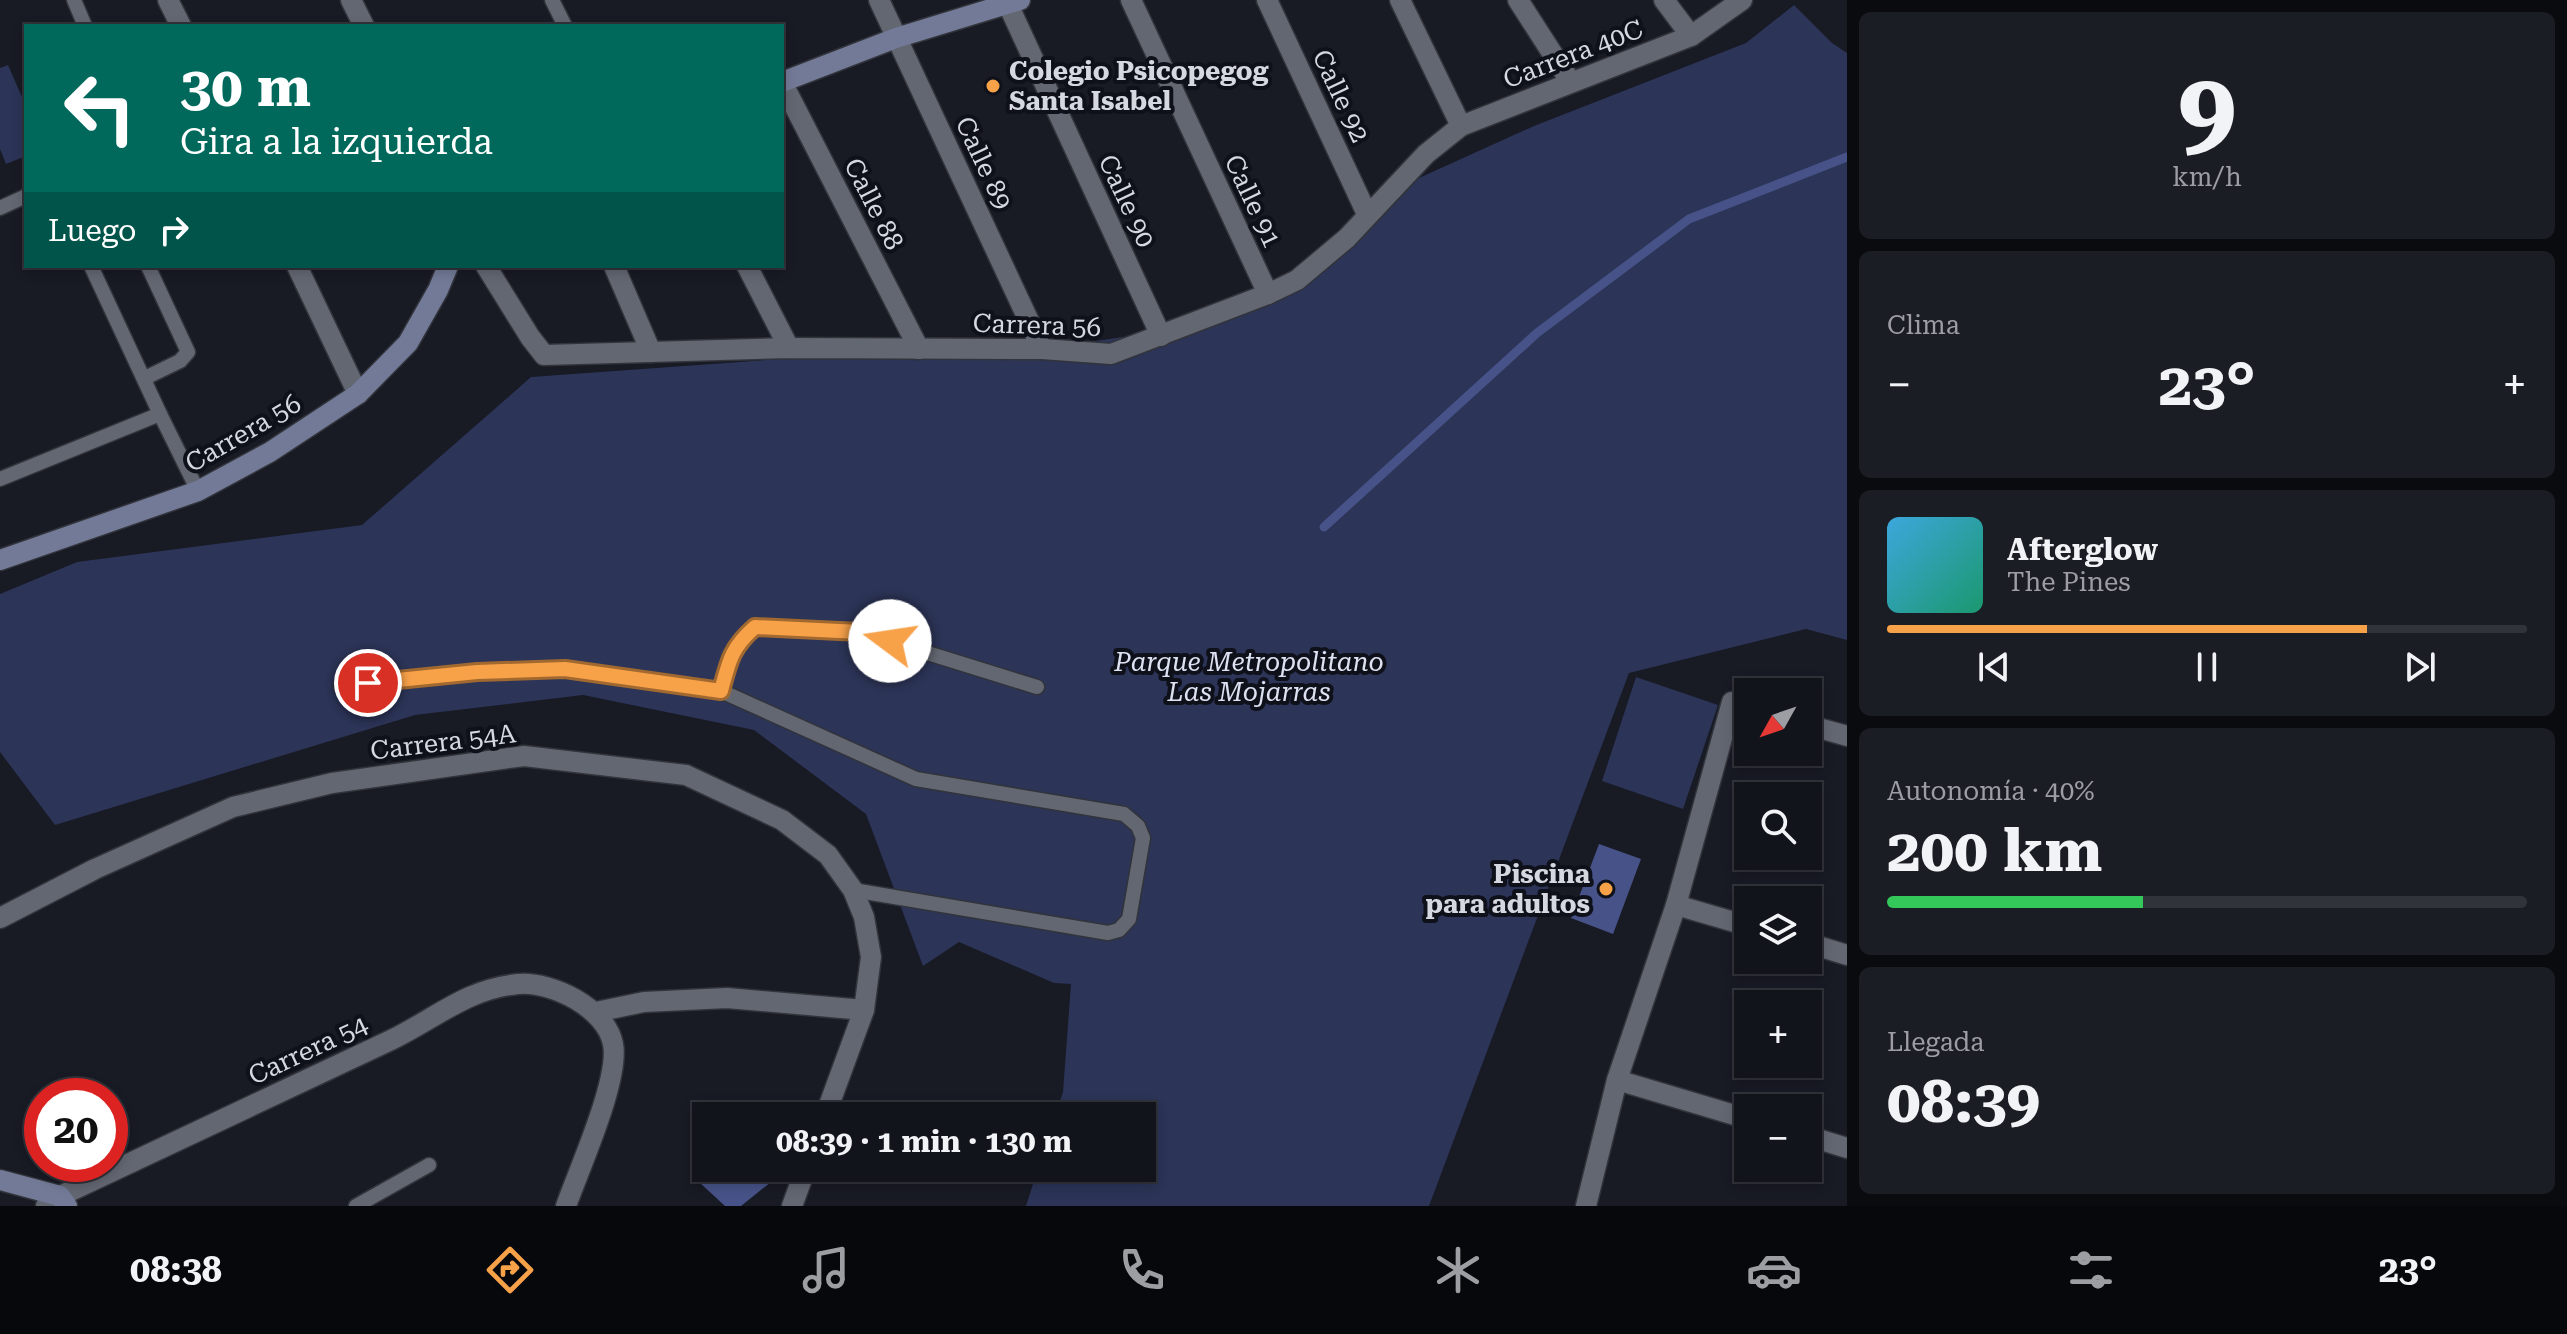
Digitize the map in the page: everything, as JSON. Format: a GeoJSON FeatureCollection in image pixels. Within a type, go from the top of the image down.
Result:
{"type":"FeatureCollection","features":[{"type":"Feature","properties":{"kind":"street"},"geometry":{"type":"LineString","coordinates":[[168,0],[180,24]]}},
{"type":"Feature","properties":{"kind":"street"},"geometry":{"type":"LineString","coordinates":[[351,0],[363,24]]}},
{"type":"Feature","properties":{"kind":"street","name":"Calle 89"},"geometry":{"type":"LineString","coordinates":[[879,0],[1042,349]]}},
{"type":"Feature","properties":{"kind":"street","name":"Calle 91"},"geometry":{"type":"LineString","coordinates":[[1131,0],[1268,294]]}},
{"type":"Feature","properties":{"kind":"street","name":"Calle 92"},"geometry":{"type":"LineString","coordinates":[[1267,0],[1367,214]]}},
{"type":"Feature","properties":{"kind":"street"},"geometry":{"type":"LineString","coordinates":[[1400,0],[1461,126]]}},
{"type":"Feature","properties":{"kind":"street"},"geometry":{"type":"LineString","coordinates":[[1518,0],[1570,81]]}},
{"type":"Feature","properties":{"kind":"street"},"geometry":{"type":"LineString","coordinates":[[1664,0],[1691,36]]}},
{"type":"Feature","properties":{"kind":"street","name":"Carrera 40C"},"geometry":{"type":"LineString","coordinates":[[1461,126],[1691,36],[1742,0]]}},
{"type":"Feature","properties":{"kind":"street"},"geometry":{"type":"LineString","coordinates":[[784,81],[896,38],[1011,1]]}},
{"type":"Feature","properties":{"kind":"street","name":"Calle 90"},"geometry":{"type":"LineString","coordinates":[[1011,1],[1161,336]]}},
{"type":"Feature","properties":{"kind":"street","name":"Calle 88"},"geometry":{"type":"LineString","coordinates":[[784,86],[919,349]]}},
{"type":"Feature","properties":{"kind":"street","name":"Carrera 56"},"geometry":{"type":"LineString","coordinates":[[487,268],[544,355],[789,348],[1042,349],[1111,354],[1297,280],[1347,238],[1426,154],[1461,126]]}},
{"type":"Feature","properties":{"kind":"street"},"geometry":{"type":"LineString","coordinates":[[298,268],[358,394]]}},
{"type":"Feature","properties":{"kind":"street","name":"Carrera 56"},"geometry":{"type":"LineString","coordinates":[[0,560],[198,491],[270,452],[358,394],[408,343],[447,268]]}},
{"type":"Feature","properties":{"kind":"street"},"geometry":{"type":"LineString","coordinates":[[615,268],[651,352]]}},
{"type":"Feature","properties":{"kind":"street"},"geometry":{"type":"LineString","coordinates":[[748,268],[789,348]]}},
{"type":"Feature","properties":{"kind":"street"},"geometry":{"type":"LineString","coordinates":[[1586,1206],[1617,1080],[1676,905],[1734,702]]}},
{"type":"Feature","properties":{"kind":"street"},"geometry":{"type":"LineString","coordinates":[[1822,729],[1847,736]]}},
{"type":"Feature","properties":{"kind":"street","name":"Carrera 54A"},"geometry":{"type":"LineString","coordinates":[[0,918],[95,869],[233,807],[332,783],[524,756],[686,775],[782,820],[828,855],[853,890],[864,917],[871,957],[864,1010],[830,1102]]}},
{"type":"Feature","properties":{"kind":"street"},"geometry":{"type":"LineString","coordinates":[[1676,905],[1734,922]]}},
{"type":"Feature","properties":{"kind":"street"},"geometry":{"type":"LineString","coordinates":[[1822,947],[1847,955]]}},
{"type":"Feature","properties":{"kind":"street","name":"Carrera 54"},"geometry":{"type":"LineString","coordinates":[[58,1203],[398,1037],[453,1003],[493,988],[519,984],[546,986],[596,1012]]}},
{"type":"Feature","properties":{"kind":"street"},"geometry":{"type":"LineString","coordinates":[[596,1012],[644,1002],[727,998],[864,1010]]}},
{"type":"Feature","properties":{"kind":"street"},"geometry":{"type":"LineString","coordinates":[[566,1206],[610,1084],[614,1046],[607,1024],[596,1012]]}},
{"type":"Feature","properties":{"kind":"street"},"geometry":{"type":"LineString","coordinates":[[1617,1080],[1734,1115]]}},
{"type":"Feature","properties":{"kind":"street"},"geometry":{"type":"LineString","coordinates":[[1822,1140],[1847,1148]]}},
{"type":"Feature","properties":{"kind":"street"},"geometry":{"type":"LineString","coordinates":[[0,1180],[58,1203]]}},
{"type":"Feature","properties":{"kind":"street"},"geometry":{"type":"LineString","coordinates":[[792,1206],[801,1182]]}},
{"type":"Feature","properties":{"kind":"lane"},"geometry":{"type":"LineString","coordinates":[[74,0],[84,24]]}},
{"type":"Feature","properties":{"kind":"lane"},"geometry":{"type":"LineString","coordinates":[[552,0],[564,24]]}},
{"type":"Feature","properties":{"kind":"lane"},"geometry":{"type":"LineString","coordinates":[[0,208],[24,197]]}},
{"type":"Feature","properties":{"kind":"lane"},"geometry":{"type":"LineString","coordinates":[[92,268],[198,491]]}},
{"type":"Feature","properties":{"kind":"lane"},"geometry":{"type":"LineString","coordinates":[[145,378],[180,361],[188,352],[149,268]]}},
{"type":"Feature","properties":{"kind":"lane"},"geometry":{"type":"LineString","coordinates":[[0,479],[160,414]]}},
{"type":"Feature","properties":{"kind":"lane"},"geometry":{"type":"LineString","coordinates":[[721,691],[730,656],[738,642],[755,627],[860,632],[1037,687]]}},
{"type":"Feature","properties":{"kind":"lane"},"geometry":{"type":"LineString","coordinates":[[341,686],[477,672],[565,669],[721,691],[916,779],[1124,814],[1138,826],[1143,838],[1129,919],[1119,930],[1108,933],[853,890]]}},
{"type":"Feature","properties":{"kind":"lane"},"geometry":{"type":"LineString","coordinates":[[356,1206],[429,1165]]}},
{"type":"Feature","properties":{"kind":"green space","name":"Parque Metropolitano Las Mojarras"},"geometry":{"type":"Polygon","coordinates":[[[1794,5],[1832,43],[1847,53],[1847,640],[1806,629],[1629,673],[1429,1206],[1026,1206],[1034,1182],[1156,1182],[1156,1102],[1060,1102],[1071,984],[1054,983],[959,942],[923,966],[866,814],[754,730],[583,695],[415,715],[55,825],[0,752],[0,594],[77,562],[362,525],[531,377],[919,349],[1042,349],[1211,324],[1330,252],[1388,192],[1534,126],[1746,43],[1794,5]]]}},
{"type":"Feature","properties":{"kind":"green space"},"geometry":{"type":"Polygon","coordinates":[[[8,65],[24,101],[24,157],[6,164],[0,149],[0,68],[8,65]]]}},
{"type":"Feature","properties":{"kind":"green space"},"geometry":{"type":"Polygon","coordinates":[[[1636,677],[1718,705],[1683,809],[1602,781],[1636,677]]]}},
{"type":"Feature","properties":{"kind":"shaded area","name":"Piscina para adultos"},"geometry":{"type":"Polygon","coordinates":[[[1599,844],[1641,859],[1613,934],[1571,918],[1599,844]]]}},
{"type":"Feature","properties":{"kind":"shaded area"},"geometry":{"type":"Polygon","coordinates":[[[699,1182],[771,1182],[741,1206],[725,1206],[699,1182]]]}},
{"type":"Feature","properties":{"kind":"waterway"},"geometry":{"type":"LineString","coordinates":[[1324,527],[1537,333],[1689,219],[1847,157]]}},
{"type":"Feature","properties":{"kind":"place","name":"Colegio Psicopegog Santa Isabel"},"geometry":{"type":"Point","coordinates":[993,86]}},
{"type":"Feature","properties":{"kind":"place","name":"Piscina para adultos"},"geometry":{"type":"Point","coordinates":[1606,889]}},
{"type":"Feature","properties":{"kind":"route"},"geometry":{"type":"LineString","coordinates":[[368,683],[477,672],[565,669],[721,691],[730,656],[738,642],[755,627],[860,632],[890,641]]}}]}
